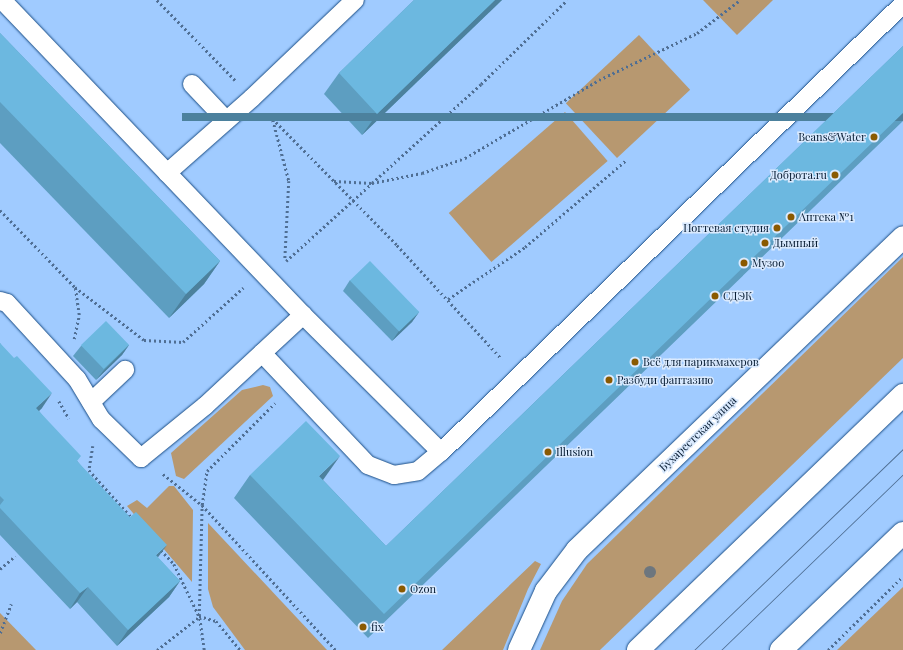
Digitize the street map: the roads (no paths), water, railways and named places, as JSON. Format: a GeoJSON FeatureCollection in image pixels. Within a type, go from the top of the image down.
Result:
{"type":"FeatureCollection","features":[{"type":"Feature","properties":{"kind":"street","name":"Бухарестская улица"},"geometry":{"type":"LineString","coordinates":[[519,650],[546,591],[577,550],[903,237]]}},
{"type":"Feature","properties":{"kind":"street"},"geometry":{"type":"LineString","coordinates":[[638,650],[903,395]]}},
{"type":"Feature","properties":{"kind":"street"},"geometry":{"type":"LineString","coordinates":[[781,650],[903,533]]}},
{"type":"Feature","properties":{"kind":"lane"},"geometry":{"type":"LineString","coordinates":[[2,0],[303,314],[441,452]]}},
{"type":"Feature","properties":{"kind":"lane"},"geometry":{"type":"LineString","coordinates":[[167,173],[252,98],[355,0]]}},
{"type":"Feature","properties":{"kind":"lane"},"geometry":{"type":"LineString","coordinates":[[262,353],[368,465],[394,475],[418,471],[441,452],[903,4]]}},
{"type":"Feature","properties":{"kind":"lane"},"geometry":{"type":"LineString","coordinates":[[192,84],[226,120]]}},
{"type":"Feature","properties":{"kind":"lane"},"geometry":{"type":"LineString","coordinates":[[0,301],[7,303],[77,379],[101,419],[141,458],[262,353],[303,314]]}},
{"type":"Feature","properties":{"kind":"lane"},"geometry":{"type":"LineString","coordinates":[[91,402],[125,370]]}},
{"type":"Feature","properties":{"kind":"tram line"},"geometry":{"type":"LineString","coordinates":[[694,650],[903,449]]}},
{"type":"Feature","properties":{"kind":"tram line"},"geometry":{"type":"LineString","coordinates":[[721,650],[903,474]]}},
{"type":"Feature","properties":{"kind":"place","name":"Beans&Water"},"geometry":{"type":"Point","coordinates":[874,137]}},
{"type":"Feature","properties":{"kind":"place","name":"Доброта.ru"},"geometry":{"type":"Point","coordinates":[835,175]}},
{"type":"Feature","properties":{"kind":"place","name":"Аптека №1"},"geometry":{"type":"Point","coordinates":[791,217]}},
{"type":"Feature","properties":{"kind":"place","name":"Ногтевая студия"},"geometry":{"type":"Point","coordinates":[777,228]}},
{"type":"Feature","properties":{"kind":"place","name":"Дымный"},"geometry":{"type":"Point","coordinates":[765,243]}},
{"type":"Feature","properties":{"kind":"place","name":"Музоо"},"geometry":{"type":"Point","coordinates":[744,263]}},
{"type":"Feature","properties":{"kind":"place","name":"СДЭК"},"geometry":{"type":"Point","coordinates":[715,296]}},
{"type":"Feature","properties":{"kind":"place","name":"Всё для парикмахеров"},"geometry":{"type":"Point","coordinates":[635,362]}},
{"type":"Feature","properties":{"kind":"place","name":"Разбуди фантазию"},"geometry":{"type":"Point","coordinates":[609,380]}},
{"type":"Feature","properties":{"kind":"place","name":"Illusion"},"geometry":{"type":"Point","coordinates":[548,452]}},
{"type":"Feature","properties":{"kind":"place","name":"Ozon"},"geometry":{"type":"Point","coordinates":[402,589]}},
{"type":"Feature","properties":{"kind":"place","name":"fix"},"geometry":{"type":"Point","coordinates":[363,627]}}]}
